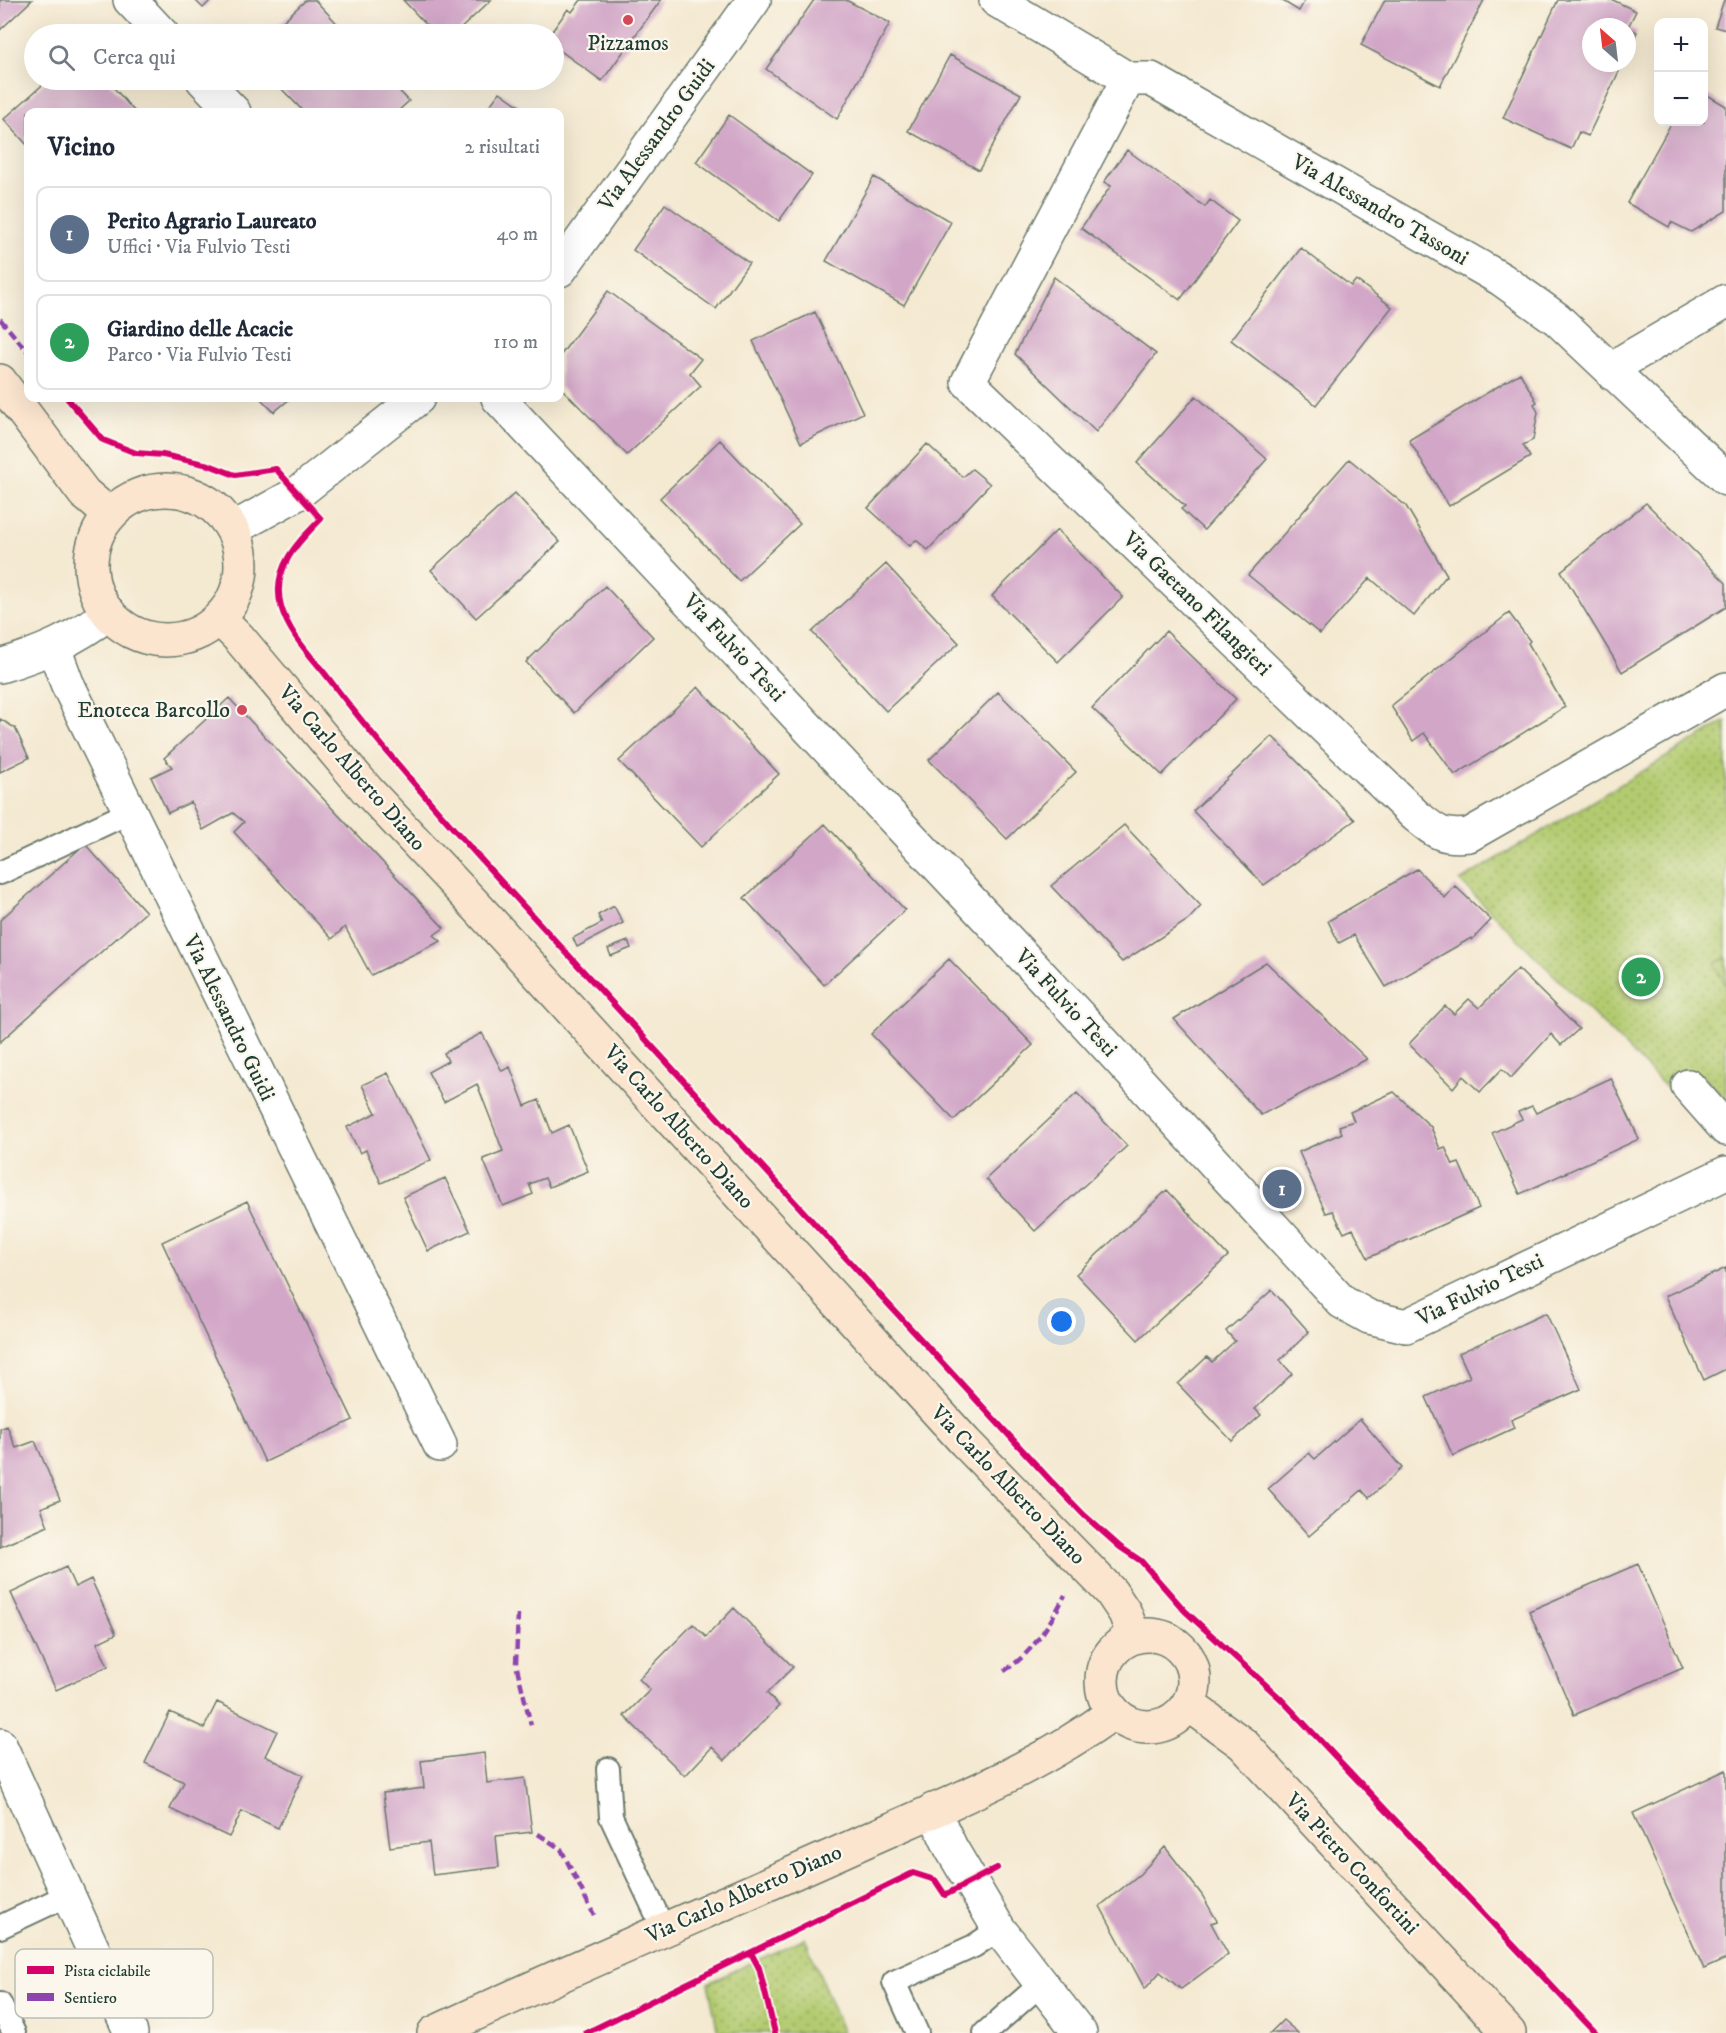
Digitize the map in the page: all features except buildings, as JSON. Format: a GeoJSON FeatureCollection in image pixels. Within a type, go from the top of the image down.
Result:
{"type":"FeatureCollection","features":[{"type":"Feature","properties":{"kind":"main road"},"geometry":{"type":"LineString","coordinates":[[0,381],[84,493],[110,515]]}},
{"type":"Feature","properties":{"kind":"main road"},"geometry":{"type":"LineString","coordinates":[[153,490],[177,490],[201,498],[220,512],[233,529],[241,553],[241,575],[234,597],[219,618],[202,631],[178,639],[152,638],[128,630],[109,613],[97,595],[91,574],[92,552],[99,531],[110,515],[130,498],[153,490]]}},
{"type":"Feature","properties":{"kind":"main road","name":"Via Carlo Alberto Diano"},"geometry":{"type":"LineString","coordinates":[[219,618],[239,638],[367,790],[478,908],[965,1442],[1112,1592],[1125,1613],[1134,1637]]}},
{"type":"Feature","properties":{"kind":"main road"},"geometry":{"type":"LineString","coordinates":[[1150,1635],[1165,1638],[1178,1647],[1188,1659],[1193,1673],[1193,1689],[1188,1704],[1179,1715],[1167,1723],[1153,1726],[1125,1721],[1114,1712],[1106,1699],[1102,1684],[1103,1669],[1110,1655],[1134,1637],[1150,1635]]}},
{"type":"Feature","properties":{"kind":"main road","name":"Via Pietro Confortini"},"geometry":{"type":"LineString","coordinates":[[1188,1704],[1243,1744],[1509,2033]]}},
{"type":"Feature","properties":{"kind":"main road","name":"Via Carlo Alberto Diano"},"geometry":{"type":"LineString","coordinates":[[434,2033],[1045,1758],[1114,1712]]}},
{"type":"Feature","properties":{"kind":"street"},"geometry":{"type":"LineString","coordinates":[[130,0],[153,24]]}},
{"type":"Feature","properties":{"kind":"street","name":"Via Alessandro Guidi"},"geometry":{"type":"LineString","coordinates":[[564,264],[754,0]]}},
{"type":"Feature","properties":{"kind":"street","name":"Via Alessandro Tassoni"},"geometry":{"type":"LineString","coordinates":[[996,0],[1128,79],[1150,79],[1501,279],[1557,320],[1726,479]]}},
{"type":"Feature","properties":{"kind":"street","name":"Via Gaetano Filangieri"},"geometry":{"type":"LineString","coordinates":[[1128,79],[968,382],[1435,832],[1448,837],[1469,835],[1726,689]]}},
{"type":"Feature","properties":{"kind":"street"},"geometry":{"type":"LineString","coordinates":[[213,90],[230,108]]}},
{"type":"Feature","properties":{"kind":"street"},"geometry":{"type":"LineString","coordinates":[[1613,374],[1627,359],[1726,301]]}},
{"type":"Feature","properties":{"kind":"street"},"geometry":{"type":"LineString","coordinates":[[233,529],[298,493],[413,402]]}},
{"type":"Feature","properties":{"kind":"street","name":"Via Fulvio Testi"},"geometry":{"type":"LineString","coordinates":[[502,402],[1082,1019],[1342,1302],[1370,1317],[1406,1326],[1726,1173]]}},
{"type":"Feature","properties":{"kind":"street"},"geometry":{"type":"LineString","coordinates":[[0,666],[54,648],[79,635],[109,613]]}},
{"type":"Feature","properties":{"kind":"street","name":"Via Alessandro Guidi"},"geometry":{"type":"LineString","coordinates":[[54,648],[67,683],[249,1059],[440,1445]]}},
{"type":"Feature","properties":{"kind":"street"},"geometry":{"type":"LineString","coordinates":[[1688,1086],[1726,1129]]}},
{"type":"Feature","properties":{"kind":"street"},"geometry":{"type":"LineString","coordinates":[[0,1745],[93,1949]]}},
{"type":"Feature","properties":{"kind":"street"},"geometry":{"type":"LineString","coordinates":[[933,1810],[951,1848],[999,1929],[1080,2033]]}},
{"type":"Feature","properties":{"kind":"street"},"geometry":{"type":"LineString","coordinates":[[124,2018],[131,2033]]}},
{"type":"Feature","properties":{"kind":"lane"},"geometry":{"type":"LineString","coordinates":[[0,873],[130,812]]}},
{"type":"Feature","properties":{"kind":"lane"},"geometry":{"type":"LineString","coordinates":[[608,1769],[611,1817],[664,1930]]}},
{"type":"Feature","properties":{"kind":"lane"},"geometry":{"type":"LineString","coordinates":[[0,1927],[68,1895]]}},
{"type":"Feature","properties":{"kind":"lane"},"geometry":{"type":"LineString","coordinates":[[917,2033],[894,1982],[974,1946],[999,1929]]}},
{"type":"Feature","properties":{"kind":"lane"},"geometry":{"type":"LineString","coordinates":[[985,2033],[1041,1984]]}},
{"type":"Feature","properties":{"kind":"lane"},"geometry":{"type":"LineString","coordinates":[[0,2004],[14,2033]]}},
{"type":"Feature","properties":{"kind":"green space"},"geometry":{"type":"Polygon","coordinates":[[[1726,721],[1726,1099],[1701,1074],[1669,1090],[1460,881],[1726,721]]]}},
{"type":"Feature","properties":{"kind":"green space"},"geometry":{"type":"Polygon","coordinates":[[[1726,958],[1726,986],[1715,963],[1726,958]]]}},
{"type":"Feature","properties":{"kind":"green space"},"geometry":{"type":"Polygon","coordinates":[[[805,1938],[843,2033],[718,2033],[708,1983],[805,1938]]]}},
{"type":"Feature","properties":{"kind":"marked path"},"geometry":{"type":"LineString","coordinates":[[0,319],[24,347]]}},
{"type":"Feature","properties":{"kind":"marked path"},"geometry":{"type":"LineString","coordinates":[[1004,1671],[1032,1647],[1065,1595]]}},
{"type":"Feature","properties":{"kind":"marked path"},"geometry":{"type":"LineString","coordinates":[[518,1614],[516,1664],[531,1725]]}},
{"type":"Feature","properties":{"kind":"marked path"},"geometry":{"type":"LineString","coordinates":[[538,1834],[561,1849],[594,1915]]}},
{"type":"Feature","properties":{"kind":"cycle path"},"geometry":{"type":"LineString","coordinates":[[70,402],[103,440],[136,453],[163,455],[209,465],[235,475],[276,469],[321,519],[295,547],[283,569],[279,593],[284,616],[306,651],[404,772],[556,942],[1050,1480],[1084,1515],[1120,1547],[1141,1561],[1185,1611],[1281,1699],[1596,2033]]}},
{"type":"Feature","properties":{"kind":"cycle path"},"geometry":{"type":"LineString","coordinates":[[586,2033],[913,1873],[935,1880],[945,1895],[997,1868]]}},
{"type":"Feature","properties":{"kind":"cycle path"},"geometry":{"type":"LineString","coordinates":[[751,1953],[759,1968],[775,2033]]}},
{"type":"Feature","properties":{"kind":"place","name":"Pizzamos"},"geometry":{"type":"Point","coordinates":[628,20]}},
{"type":"Feature","properties":{"kind":"place","name":"Enoteca Barcollo"},"geometry":{"type":"Point","coordinates":[242,710]}},
{"type":"Feature","properties":{"kind":"place","name":"Giardino delle Acacie"},"geometry":{"type":"Point","coordinates":[1641,977]}},
{"type":"Feature","properties":{"kind":"place","name":"Perito Agrario Laureato"},"geometry":{"type":"Point","coordinates":[1282,1189]}}]}
